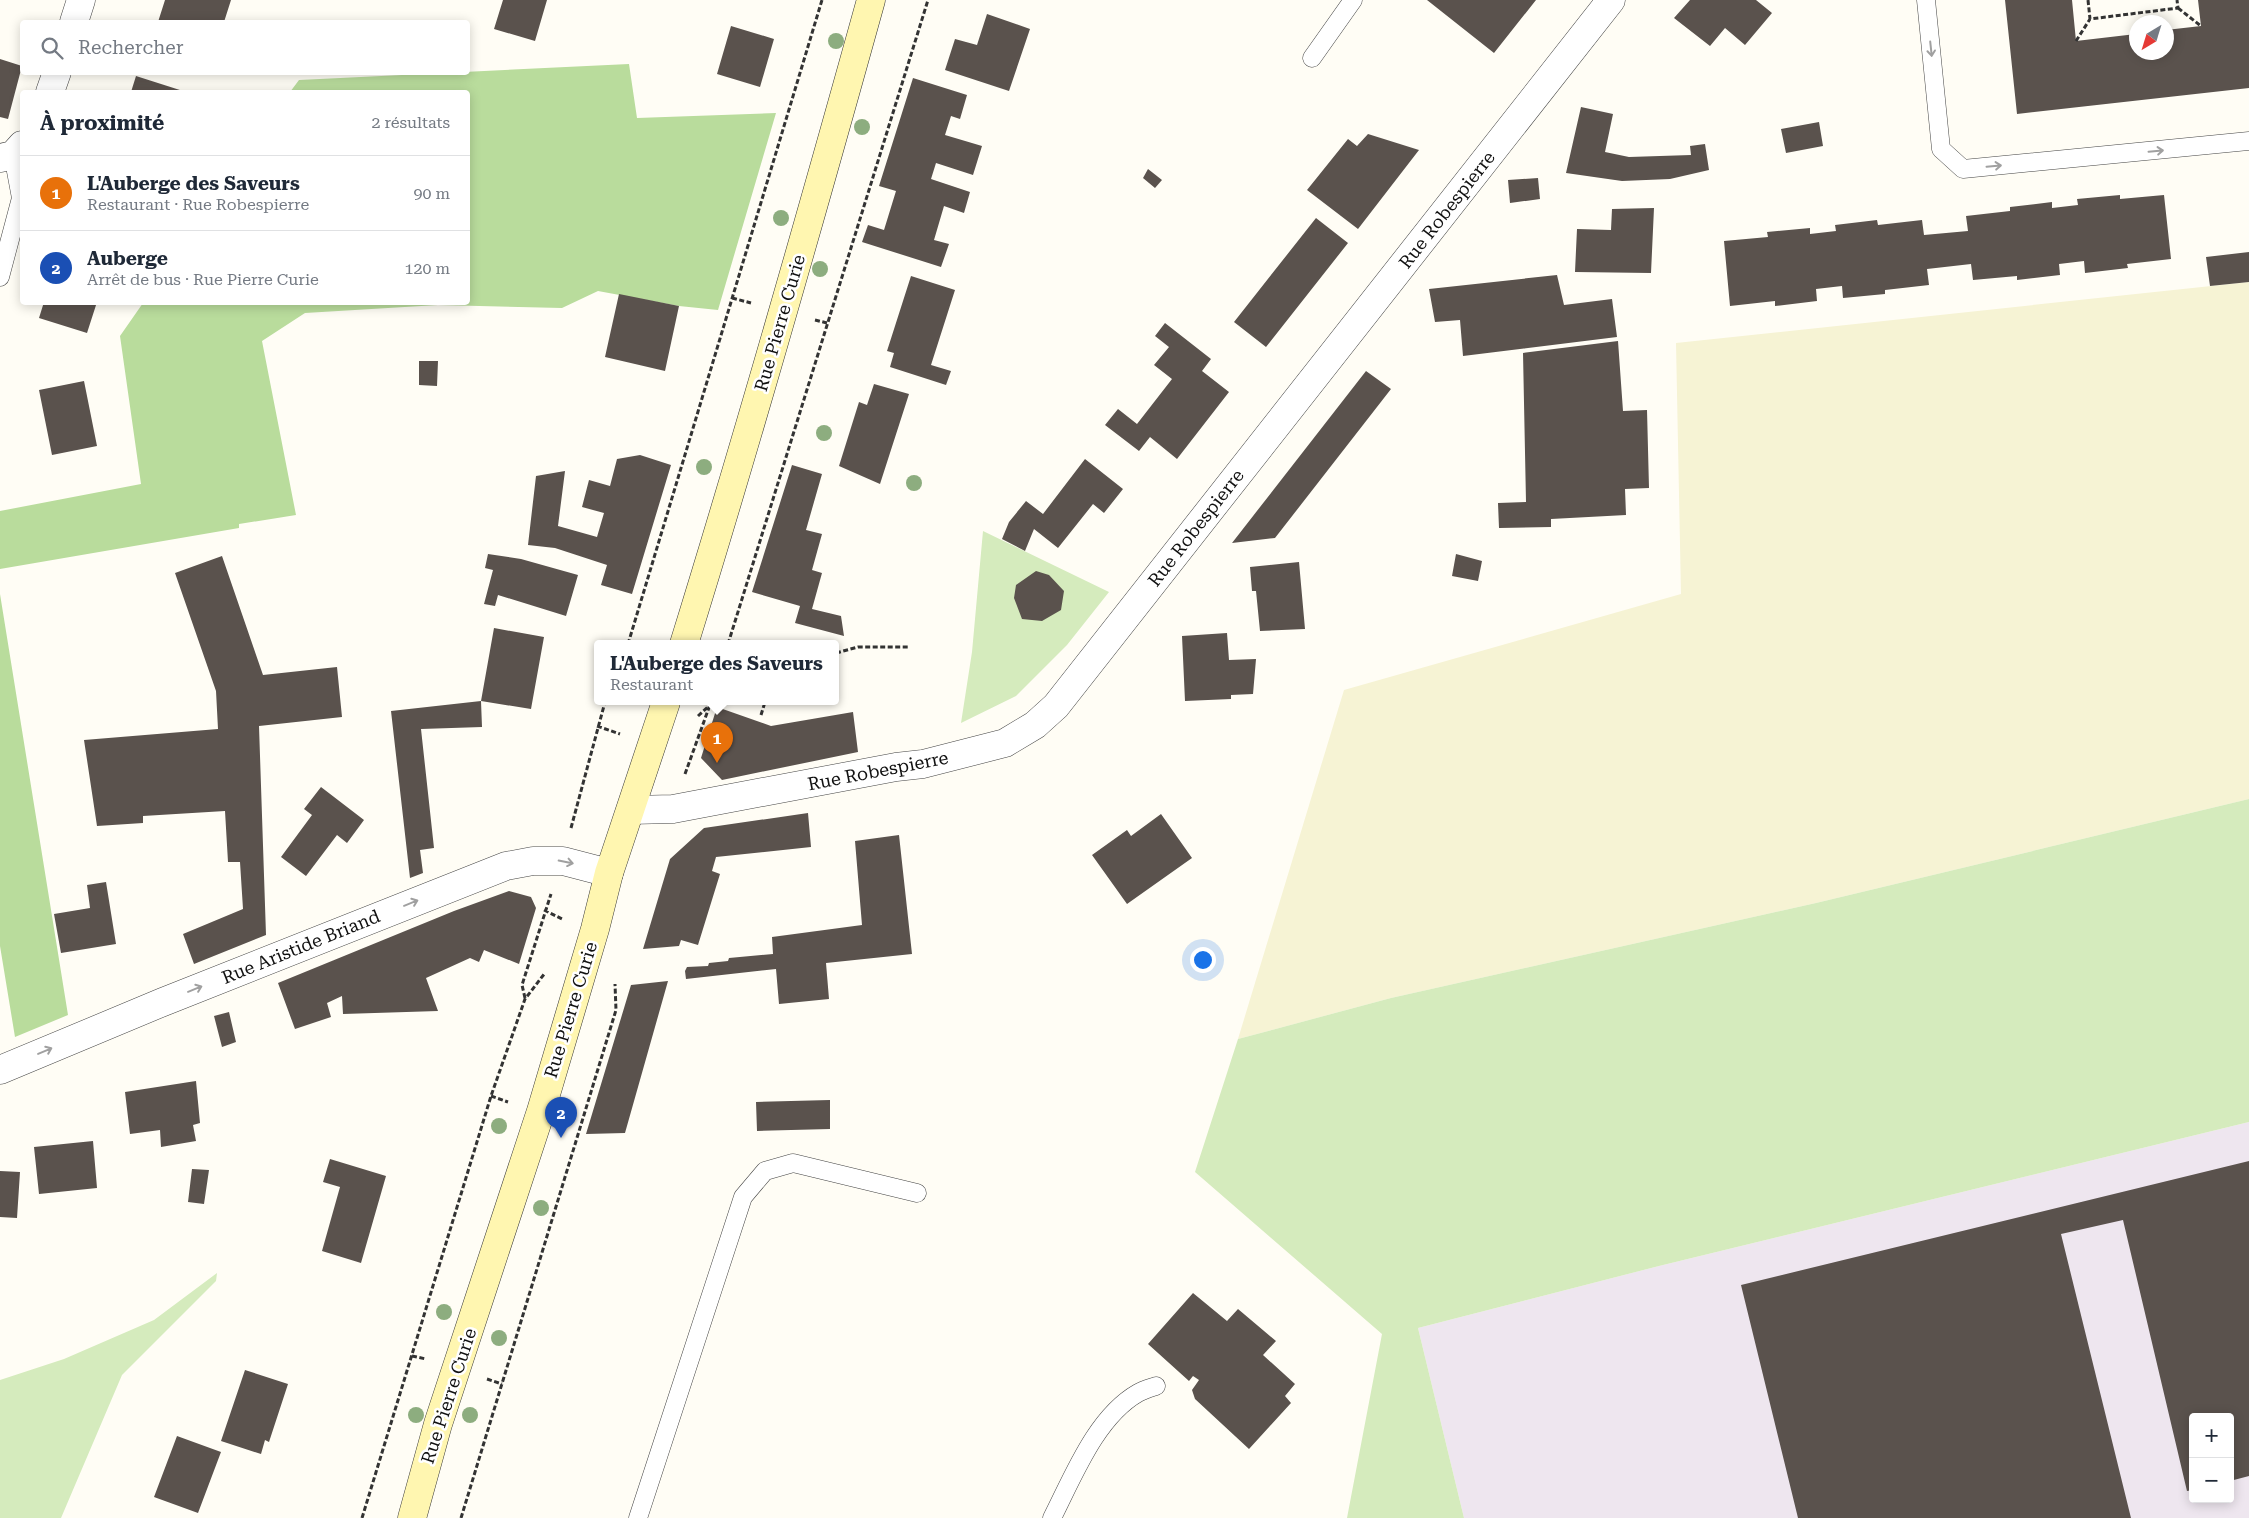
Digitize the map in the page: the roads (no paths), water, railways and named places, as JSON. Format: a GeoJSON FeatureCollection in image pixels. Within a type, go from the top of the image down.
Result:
{"type":"FeatureCollection","features":[{"type":"Feature","properties":{"kind":"main road","name":"Rue Pierre Curie"},"geometry":{"type":"LineString","coordinates":[[685,640],[784,312],[871,0]]}},
{"type":"Feature","properties":{"kind":"main road","name":"Rue Pierre Curie"},"geometry":{"type":"LineString","coordinates":[[412,1518],[438,1424],[543,1105],[595,929],[609,873],[665,705]]}},
{"type":"Feature","properties":{"kind":"street"},"geometry":{"type":"LineString","coordinates":[[75,20],[81,0]]}},
{"type":"Feature","properties":{"kind":"street","name":"Rue Robespierre"},"geometry":{"type":"LineString","coordinates":[[631,810],[673,809],[896,767],[923,764],[1005,743],[1036,725],[1056,706],[1611,0]]}},
{"type":"Feature","properties":{"kind":"street"},"geometry":{"type":"LineString","coordinates":[[51,90],[56,75]]}},
{"type":"Feature","properties":{"kind":"street","name":"Rue Aristide Briand"},"geometry":{"type":"LineString","coordinates":[[0,1070],[163,1002],[506,866],[533,861],[563,861],[609,873]]}},
{"type":"Feature","properties":{"kind":"lane"},"geometry":{"type":"LineString","coordinates":[[1312,58],[1353,0]]}},
{"type":"Feature","properties":{"kind":"lane"},"geometry":{"type":"LineString","coordinates":[[1926,0],[1941,149],[1962,169],[2249,142]]}},
{"type":"Feature","properties":{"kind":"lane"},"geometry":{"type":"LineString","coordinates":[[12,153],[20,193]]}},
{"type":"Feature","properties":{"kind":"lane"},"geometry":{"type":"LineString","coordinates":[[0,277],[20,202]]}},
{"type":"Feature","properties":{"kind":"lane"},"geometry":{"type":"LineString","coordinates":[[638,1518],[743,1197],[766,1171],[793,1163],[917,1193]]}},
{"type":"Feature","properties":{"kind":"lane"},"geometry":{"type":"LineString","coordinates":[[1052,1518],[1091,1442],[1115,1411],[1138,1393],[1156,1386]]}},
{"type":"Feature","properties":{"kind":"place","name":"L'Auberge des Saveurs"},"geometry":{"type":"Point","coordinates":[717,763]}},
{"type":"Feature","properties":{"kind":"place","name":"Auberge"},"geometry":{"type":"Point","coordinates":[561,1138]}}]}
